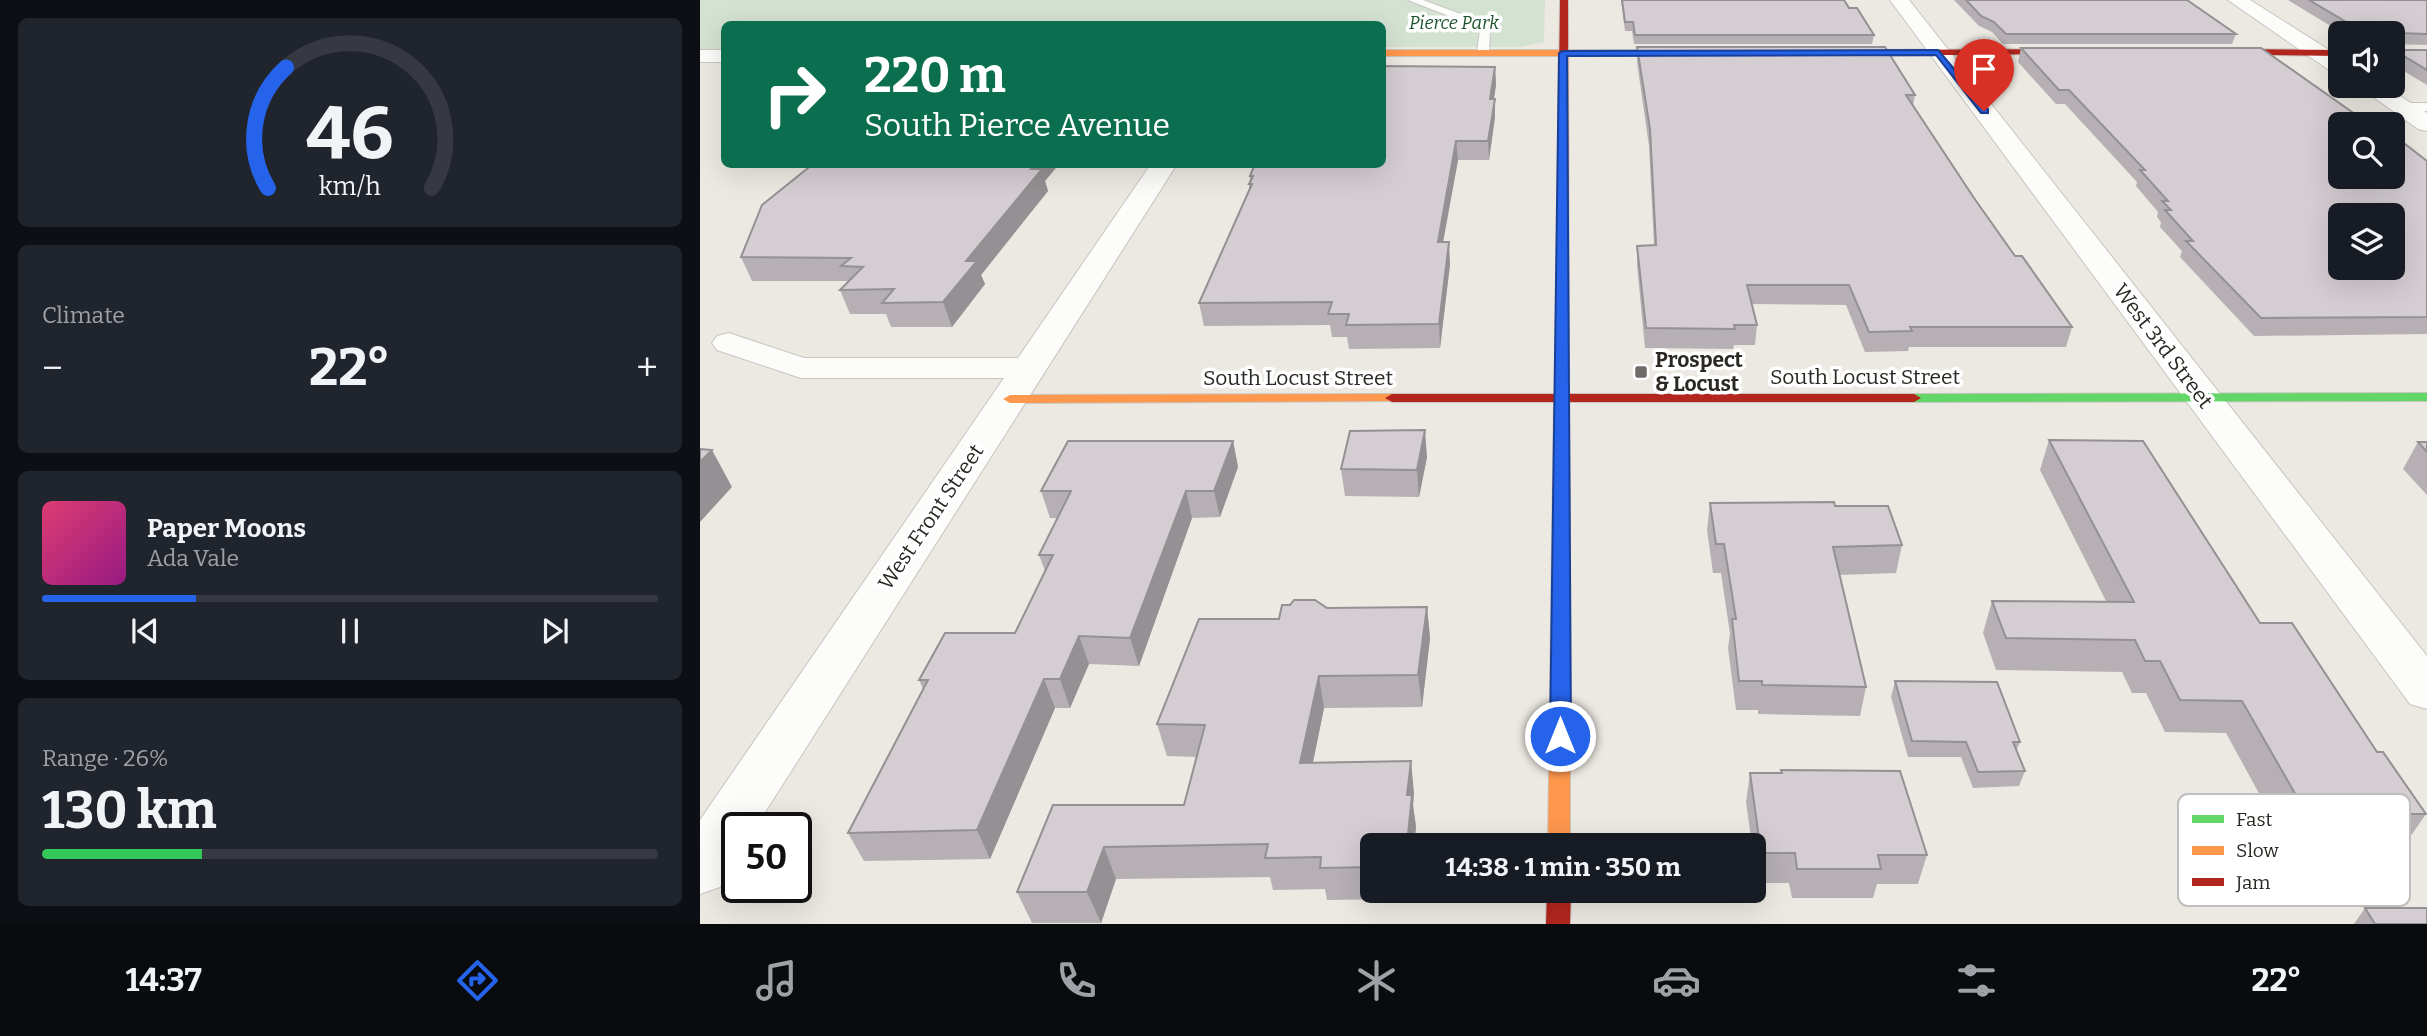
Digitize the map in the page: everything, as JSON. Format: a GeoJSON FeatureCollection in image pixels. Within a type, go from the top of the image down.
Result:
{"type":"FeatureCollection","features":[{"type":"Feature","properties":{"kind":"street"},"geometry":{"type":"LineString","coordinates":[[1559,833],[1564,0]]}},
{"type":"Feature","properties":{"kind":"street","name":"West 3rd Street"},"geometry":{"type":"LineString","coordinates":[[1899,0],[2427,691]]}},
{"type":"Feature","properties":{"kind":"street"},"geometry":{"type":"LineString","coordinates":[[2237,0],[2328,59]]}},
{"type":"Feature","properties":{"kind":"street"},"geometry":{"type":"LineString","coordinates":[[1822,53],[2089,52]]}},
{"type":"Feature","properties":{"kind":"street"},"geometry":{"type":"LineString","coordinates":[[2200,52],[2328,52]]}},
{"type":"Feature","properties":{"kind":"street"},"geometry":{"type":"LineString","coordinates":[[1386,53],[1699,53]]}},
{"type":"Feature","properties":{"kind":"street"},"geometry":{"type":"LineString","coordinates":[[700,56],[721,56]]}},
{"type":"Feature","properties":{"kind":"street"},"geometry":{"type":"LineString","coordinates":[[2387,98],[2427,124]]}},
{"type":"Feature","properties":{"kind":"street","name":"West Front Street"},"geometry":{"type":"LineString","coordinates":[[700,870],[1161,168]]}},
{"type":"Feature","properties":{"kind":"street"},"geometry":{"type":"LineString","coordinates":[[729,344],[801,368],[1020,384]]}},
{"type":"Feature","properties":{"kind":"street","name":"South Locust Street"},"geometry":{"type":"LineString","coordinates":[[1020,384],[1563,398],[2427,397]]}},
{"type":"Feature","properties":{"kind":"street"},"geometry":{"type":"LineString","coordinates":[[1558,924],[1559,903]]}},
{"type":"Feature","properties":{"kind":"lane"},"geometry":{"type":"LineString","coordinates":[[1413,0],[1481,25],[1485,30],[1483,53]]}},
{"type":"Feature","properties":{"kind":"lane"},"geometry":{"type":"LineString","coordinates":[[2401,107],[2427,107]]}},
{"type":"Feature","properties":{"kind":"green space","name":"Pierce Park"},"geometry":{"type":"Polygon","coordinates":[[[700,0],[1545,0],[1544,42],[1521,47],[1386,47],[1386,21],[721,21],[721,50],[700,50],[700,0]]]}},
{"type":"Feature","properties":{"kind":"building"},"geometry":{"type":"Polygon","coordinates":[[[1622,0],[1844,0],[1849,8],[1857,8],[1874,35],[1635,35],[1633,22],[1625,22],[1622,0]]]}},
{"type":"Feature","properties":{"kind":"building"},"geometry":{"type":"Polygon","coordinates":[[[1966,0],[2187,0],[2236,34],[2006,34],[1994,22],[1981,16],[1966,0]]]}},
{"type":"Feature","properties":{"kind":"building"},"geometry":{"type":"Polygon","coordinates":[[[2309,0],[2427,0],[2427,34],[2405,33],[2405,21],[2345,21],[2309,0]]]}},
{"type":"Feature","properties":{"kind":"building"},"geometry":{"type":"Polygon","coordinates":[[[1637,47],[1885,47],[1915,95],[1906,95],[1974,198],[2015,256],[2022,256],[2072,327],[1910,327],[1912,331],[1869,332],[1849,285],[1747,285],[1757,325],[1734,325],[1735,329],[1646,328],[1637,246],[1656,245],[1650,129],[1637,47]]]}},
{"type":"Feature","properties":{"kind":"building"},"geometry":{"type":"Polygon","coordinates":[[[2021,48],[2261,48],[2328,95],[2328,98],[2352,112],[2328,112],[2328,189],[2405,189],[2405,144],[2427,161],[2427,317],[2261,318],[2186,241],[2193,241],[2165,210],[2171,210],[2162,201],[2168,201],[2140,170],[2145,170],[2069,90],[2059,90],[2021,48]]]}},
{"type":"Feature","properties":{"kind":"building"},"geometry":{"type":"Polygon","coordinates":[[[2405,50],[2427,50],[2427,70],[2405,57],[2405,50]]]}},
{"type":"Feature","properties":{"kind":"building"},"geometry":{"type":"Polygon","coordinates":[[[1386,66],[1495,67],[1490,99],[1495,99],[1488,141],[1456,141],[1438,242],[1449,242],[1439,324],[1346,325],[1349,314],[1328,314],[1332,302],[1199,303],[1252,184],[1249,184],[1253,176],[1250,176],[1253,168],[1386,168],[1386,66]]]}},
{"type":"Feature","properties":{"kind":"building"},"geometry":{"type":"Polygon","coordinates":[[[808,168],[1042,169],[966,261],[977,261],[943,302],[882,303],[894,289],[840,290],[863,267],[841,266],[851,258],[741,257],[762,205],[808,168]]]}},
{"type":"Feature","properties":{"kind":"building"},"geometry":{"type":"Polygon","coordinates":[[[1425,430],[1417,470],[1341,469],[1350,431],[1425,430]]]}},
{"type":"Feature","properties":{"kind":"building"},"geometry":{"type":"Polygon","coordinates":[[[2049,440],[2143,441],[2260,623],[2292,623],[2377,752],[2383,752],[2426,814],[2410,814],[2410,794],[2295,794],[2242,701],[2180,700],[2160,661],[2145,661],[2135,640],[2006,638],[1992,601],[2134,602],[2049,440]]]}},
{"type":"Feature","properties":{"kind":"building"},"geometry":{"type":"Polygon","coordinates":[[[1068,441],[1233,441],[1214,491],[1186,491],[1130,638],[1079,636],[1060,679],[1044,679],[977,830],[848,833],[928,680],[919,680],[945,633],[1015,633],[1053,555],[1039,555],[1071,491],[1041,491],[1068,441]]]}},
{"type":"Feature","properties":{"kind":"building"},"geometry":{"type":"Polygon","coordinates":[[[2418,442],[2427,442],[2427,452],[2418,442]]]}},
{"type":"Feature","properties":{"kind":"building"},"geometry":{"type":"Polygon","coordinates":[[[700,449],[712,450],[700,462],[700,449]]]}},
{"type":"Feature","properties":{"kind":"building"},"geometry":{"type":"Polygon","coordinates":[[[1834,502],[1835,506],[1888,506],[1902,545],[1833,547],[1866,687],[1762,685],[1762,681],[1739,681],[1732,619],[1736,619],[1724,544],[1716,544],[1710,503],[1834,502]]]}},
{"type":"Feature","properties":{"kind":"building"},"geometry":{"type":"Polygon","coordinates":[[[1294,600],[1315,600],[1327,608],[1427,607],[1418,675],[1319,676],[1300,763],[1411,761],[1407,795],[1412,795],[1408,833],[1360,833],[1360,867],[1320,868],[1321,857],[1265,858],[1268,844],[1104,847],[1087,892],[1017,892],[1053,805],[1184,805],[1205,725],[1157,724],[1199,619],[1279,619],[1282,605],[1290,605],[1294,600]]]}},
{"type":"Feature","properties":{"kind":"building"},"geometry":{"type":"Polygon","coordinates":[[[1895,681],[1997,682],[2020,742],[2013,742],[2025,771],[1978,772],[1966,742],[1912,741],[1895,681]]]}},
{"type":"Feature","properties":{"kind":"building"},"geometry":{"type":"Polygon","coordinates":[[[1781,770],[1900,771],[1927,855],[1878,855],[1881,869],[1797,869],[1795,853],[1766,853],[1766,833],[1758,833],[1750,773],[1782,773],[1781,770]]]}},
{"type":"Feature","properties":{"kind":"building"},"geometry":{"type":"Polygon","coordinates":[[[2365,908],[2427,908],[2427,924],[2375,924],[2365,908]]]}},
{"type":"Feature","properties":{"kind":"traffic: fast"},"geometry":{"type":"LineString","coordinates":[[1914,398],[2427,397]]}},
{"type":"Feature","properties":{"kind":"traffic: slow"},"geometry":{"type":"LineString","coordinates":[[1386,53],[1688,53]]}},
{"type":"Feature","properties":{"kind":"traffic: slow"},"geometry":{"type":"LineString","coordinates":[[1010,399],[1392,398]]}},
{"type":"Feature","properties":{"kind":"traffic: slow"},"geometry":{"type":"LineString","coordinates":[[1559,833],[1561,547]]}},
{"type":"Feature","properties":{"kind":"traffic: jam"},"geometry":{"type":"LineString","coordinates":[[1561,547],[1564,0]]}},
{"type":"Feature","properties":{"kind":"traffic: jam"},"geometry":{"type":"LineString","coordinates":[[1836,53],[2073,52]]}},
{"type":"Feature","properties":{"kind":"traffic: jam"},"geometry":{"type":"LineString","coordinates":[[2214,52],[2328,53]]}},
{"type":"Feature","properties":{"kind":"traffic: jam"},"geometry":{"type":"LineString","coordinates":[[1392,398],[1914,398]]}},
{"type":"Feature","properties":{"kind":"traffic: jam"},"geometry":{"type":"LineString","coordinates":[[1558,924],[1559,903]]}},
{"type":"Feature","properties":{"kind":"place","name":"Prospect & Locust"},"geometry":{"type":"Point","coordinates":[1641,372]}},
{"type":"Feature","properties":{"kind":"route"},"geometry":{"type":"LineString","coordinates":[[1560,736],[1563,53],[1938,52],[1984,111]]}}]}
